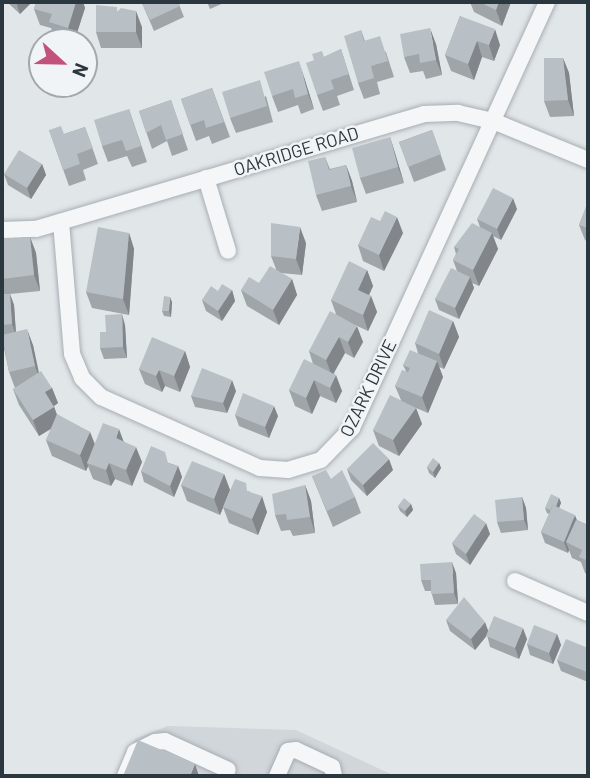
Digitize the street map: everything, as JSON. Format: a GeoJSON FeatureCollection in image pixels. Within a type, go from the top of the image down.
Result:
{"type":"FeatureCollection","features":[{"type":"Feature","properties":{"kind":"street","name":"OZARK DRIVE"},"geometry":{"type":"LineString","coordinates":[[61,222],[71,347],[89,386],[111,404],[260,468],[300,468],[321,460],[352,428],[547,2]]}},
{"type":"Feature","properties":{"kind":"street","name":"OAKRIDGE ROAD"},"geometry":{"type":"LineString","coordinates":[[2,230],[36,229],[424,114],[458,113],[493,121],[588,160]]}},
{"type":"Feature","properties":{"kind":"street"},"geometry":{"type":"LineString","coordinates":[[206,178],[228,251]]}},
{"type":"Feature","properties":{"kind":"street"},"geometry":{"type":"LineString","coordinates":[[515,581],[588,612]]}},
{"type":"Feature","properties":{"kind":"street"},"geometry":{"type":"LineString","coordinates":[[125,776],[135,752],[155,742],[165,741],[228,770]]}},
{"type":"Feature","properties":{"kind":"street"},"geometry":{"type":"LineString","coordinates":[[277,776],[288,751],[296,750],[332,767],[334,776]]}},
{"type":"Feature","properties":{"kind":"shaded area"},"geometry":{"type":"Polygon","coordinates":[[[168,726],[296,730],[395,776],[118,776],[135,739],[168,726]]]}},
{"type":"Feature","properties":{"kind":"building"},"geometry":{"type":"Polygon","coordinates":[[[36,2],[76,2],[68,28],[49,22],[52,14],[34,9],[36,2]]]}},
{"type":"Feature","properties":{"kind":"building"},"geometry":{"type":"Polygon","coordinates":[[[178,2],[180,6],[150,20],[142,3],[178,2]]]}},
{"type":"Feature","properties":{"kind":"building"},"geometry":{"type":"Polygon","coordinates":[[[479,2],[499,2],[496,10],[479,2]]]}},
{"type":"Feature","properties":{"kind":"building"},"geometry":{"type":"Polygon","coordinates":[[[96,5],[117,7],[117,12],[121,8],[136,11],[136,32],[98,32],[96,5]]]}},
{"type":"Feature","properties":{"kind":"building"},"geometry":{"type":"Polygon","coordinates":[[[460,16],[495,29],[489,45],[477,41],[468,64],[445,55],[460,16]]]}},
{"type":"Feature","properties":{"kind":"building"},"geometry":{"type":"Polygon","coordinates":[[[430,28],[436,60],[420,63],[419,54],[404,57],[400,34],[430,28]]]}},
{"type":"Feature","properties":{"kind":"building"},"geometry":{"type":"Polygon","coordinates":[[[361,30],[364,41],[380,36],[388,61],[371,66],[374,78],[358,83],[344,36],[361,30]]]}},
{"type":"Feature","properties":{"kind":"building"},"geometry":{"type":"Polygon","coordinates":[[[341,49],[349,74],[331,80],[334,89],[317,95],[306,63],[314,60],[312,54],[322,51],[324,57],[341,49]]]}},
{"type":"Feature","properties":{"kind":"building"},"geometry":{"type":"Polygon","coordinates":[[[544,58],[563,58],[568,100],[544,101],[544,58]]]}},
{"type":"Feature","properties":{"kind":"building"},"geometry":{"type":"Polygon","coordinates":[[[299,61],[308,94],[295,98],[293,89],[272,96],[264,72],[299,61]]]}},
{"type":"Feature","properties":{"kind":"building"},"geometry":{"type":"Polygon","coordinates":[[[260,80],[267,106],[230,118],[222,92],[260,80]]]}},
{"type":"Feature","properties":{"kind":"building"},"geometry":{"type":"Polygon","coordinates":[[[212,88],[224,122],[206,128],[204,120],[190,125],[181,99],[212,88]]]}},
{"type":"Feature","properties":{"kind":"building"},"geometry":{"type":"Polygon","coordinates":[[[171,100],[183,134],[166,140],[161,125],[146,133],[139,111],[171,100]]]}},
{"type":"Feature","properties":{"kind":"building"},"geometry":{"type":"Polygon","coordinates":[[[129,109],[141,146],[126,151],[122,140],[102,146],[94,120],[129,109]]]}},
{"type":"Feature","properties":{"kind":"building"},"geometry":{"type":"Polygon","coordinates":[[[61,126],[64,134],[85,127],[93,148],[77,154],[80,164],[63,170],[49,130],[61,126]]]}},
{"type":"Feature","properties":{"kind":"building"},"geometry":{"type":"Polygon","coordinates":[[[432,130],[441,154],[408,167],[399,142],[432,130]]]}},
{"type":"Feature","properties":{"kind":"building"},"geometry":{"type":"Polygon","coordinates":[[[390,137],[398,167],[360,178],[352,148],[390,137]]]}},
{"type":"Feature","properties":{"kind":"building"},"geometry":{"type":"Polygon","coordinates":[[[19,150],[42,164],[27,188],[4,174],[19,150]]]}},
{"type":"Feature","properties":{"kind":"building"},"geometry":{"type":"Polygon","coordinates":[[[325,157],[329,170],[346,165],[351,186],[316,195],[308,161],[325,157]]]}},
{"type":"Feature","properties":{"kind":"building"},"geometry":{"type":"Polygon","coordinates":[[[493,188],[513,198],[497,229],[477,219],[493,188]]]}},
{"type":"Feature","properties":{"kind":"building"},"geometry":{"type":"Polygon","coordinates":[[[588,202],[588,228],[579,225],[588,202]]]}},
{"type":"Feature","properties":{"kind":"building"},"geometry":{"type":"Polygon","coordinates":[[[385,211],[397,217],[379,255],[358,245],[371,217],[380,221],[385,211]]]}},
{"type":"Feature","properties":{"kind":"building"},"geometry":{"type":"Polygon","coordinates":[[[271,223],[300,227],[296,259],[271,256],[271,223]]]}},
{"type":"Feature","properties":{"kind":"building"},"geometry":{"type":"Polygon","coordinates":[[[472,223],[492,233],[473,270],[453,260],[459,249],[454,247],[472,223]]]}},
{"type":"Feature","properties":{"kind":"building"},"geometry":{"type":"Polygon","coordinates":[[[98,227],[129,233],[123,299],[86,292],[98,227]]]}},
{"type":"Feature","properties":{"kind":"building"},"geometry":{"type":"Polygon","coordinates":[[[30,237],[34,275],[2,279],[2,240],[30,237]]]}},
{"type":"Feature","properties":{"kind":"building"},"geometry":{"type":"Polygon","coordinates":[[[349,261],[367,270],[358,290],[371,296],[363,315],[331,300],[349,261]]]}},
{"type":"Feature","properties":{"kind":"building"},"geometry":{"type":"Polygon","coordinates":[[[270,266],[292,279],[273,310],[241,290],[249,277],[259,283],[270,266]]]}},
{"type":"Feature","properties":{"kind":"building"},"geometry":{"type":"Polygon","coordinates":[[[451,268],[470,277],[455,308],[435,299],[451,268]]]}},
{"type":"Feature","properties":{"kind":"building"},"geometry":{"type":"Polygon","coordinates":[[[222,284],[232,290],[218,311],[202,300],[211,286],[218,291],[222,284]]]}},
{"type":"Feature","properties":{"kind":"building"},"geometry":{"type":"Polygon","coordinates":[[[2,294],[10,294],[12,324],[2,325],[2,294]]]}},
{"type":"Feature","properties":{"kind":"building"},"geometry":{"type":"Polygon","coordinates":[[[164,296],[170,297],[169,311],[162,311],[164,296]]]}},
{"type":"Feature","properties":{"kind":"building"},"geometry":{"type":"Polygon","coordinates":[[[429,310],[453,321],[439,354],[415,343],[429,310]]]}},
{"type":"Feature","properties":{"kind":"building"},"geometry":{"type":"Polygon","coordinates":[[[330,311],[357,326],[348,342],[339,337],[326,360],[309,351],[330,311]]]}},
{"type":"Feature","properties":{"kind":"building"},"geometry":{"type":"Polygon","coordinates":[[[122,314],[123,347],[100,348],[100,332],[106,332],[105,315],[122,314]]]}},
{"type":"Feature","properties":{"kind":"building"},"geometry":{"type":"Polygon","coordinates":[[[27,329],[35,366],[9,372],[2,335],[27,329]]]}},
{"type":"Feature","properties":{"kind":"building"},"geometry":{"type":"Polygon","coordinates":[[[152,337],[185,351],[174,376],[159,370],[156,376],[139,369],[152,337]]]}},
{"type":"Feature","properties":{"kind":"building"},"geometry":{"type":"Polygon","coordinates":[[[410,350],[437,361],[422,397],[395,386],[402,370],[408,372],[410,368],[403,365],[410,350]]]}},
{"type":"Feature","properties":{"kind":"building"},"geometry":{"type":"Polygon","coordinates":[[[304,359],[336,375],[330,388],[314,380],[306,398],[289,390],[304,359]]]}},
{"type":"Feature","properties":{"kind":"building"},"geometry":{"type":"Polygon","coordinates":[[[202,368],[232,380],[223,403],[191,396],[202,368]]]}},
{"type":"Feature","properties":{"kind":"building"},"geometry":{"type":"Polygon","coordinates":[[[41,371],[52,388],[45,392],[54,407],[33,420],[13,389],[41,371]]]}},
{"type":"Feature","properties":{"kind":"building"},"geometry":{"type":"Polygon","coordinates":[[[243,393],[274,406],[265,427],[235,415],[243,393]]]}},
{"type":"Feature","properties":{"kind":"building"},"geometry":{"type":"Polygon","coordinates":[[[390,395],[416,408],[393,440],[373,430],[390,395]]]}},
{"type":"Feature","properties":{"kind":"building"},"geometry":{"type":"Polygon","coordinates":[[[57,414],[90,432],[80,455],[46,440],[57,414]]]}},
{"type":"Feature","properties":{"kind":"building"},"geometry":{"type":"Polygon","coordinates":[[[103,423],[119,429],[116,438],[136,447],[126,470],[109,463],[106,470],[87,463],[103,423]]]}},
{"type":"Feature","properties":{"kind":"building"},"geometry":{"type":"Polygon","coordinates":[[[373,443],[389,459],[363,485],[347,469],[373,443]]]}},
{"type":"Feature","properties":{"kind":"building"},"geometry":{"type":"Polygon","coordinates":[[[151,446],[165,452],[168,463],[178,466],[170,486],[141,471],[151,446]]]}},
{"type":"Feature","properties":{"kind":"building"},"geometry":{"type":"Polygon","coordinates":[[[433,458],[439,463],[433,472],[427,467],[433,458]]]}},
{"type":"Feature","properties":{"kind":"building"},"geometry":{"type":"Polygon","coordinates":[[[192,461],[224,474],[214,499],[181,485],[192,461]]]}},
{"type":"Feature","properties":{"kind":"building"},"geometry":{"type":"Polygon","coordinates":[[[326,470],[331,479],[342,470],[355,497],[327,511],[312,476],[326,470]]]}},
{"type":"Feature","properties":{"kind":"building"},"geometry":{"type":"Polygon","coordinates":[[[235,479],[246,483],[247,491],[262,496],[252,519],[223,507],[235,479]]]}},
{"type":"Feature","properties":{"kind":"building"},"geometry":{"type":"Polygon","coordinates":[[[305,485],[310,517],[287,520],[286,514],[275,515],[272,494],[305,485]]]}},
{"type":"Feature","properties":{"kind":"building"},"geometry":{"type":"Polygon","coordinates":[[[551,494],[559,498],[556,507],[553,505],[550,510],[545,508],[551,494]]]}},
{"type":"Feature","properties":{"kind":"building"},"geometry":{"type":"Polygon","coordinates":[[[522,497],[524,520],[497,522],[495,500],[522,497]]]}},
{"type":"Feature","properties":{"kind":"building"},"geometry":{"type":"Polygon","coordinates":[[[404,498],[411,504],[405,511],[398,506],[404,498]]]}},
{"type":"Feature","properties":{"kind":"building"},"geometry":{"type":"Polygon","coordinates":[[[553,505],[575,515],[564,542],[541,532],[553,505]]]}},
{"type":"Feature","properties":{"kind":"building"},"geometry":{"type":"Polygon","coordinates":[[[474,514],[486,523],[466,554],[452,543],[474,514]]]}},
{"type":"Feature","properties":{"kind":"building"},"geometry":{"type":"Polygon","coordinates":[[[576,520],[588,525],[588,561],[579,557],[582,550],[566,542],[576,520]]]}},
{"type":"Feature","properties":{"kind":"building"},"geometry":{"type":"Polygon","coordinates":[[[452,562],[454,593],[431,594],[431,580],[421,580],[420,564],[452,562]]]}},
{"type":"Feature","properties":{"kind":"building"},"geometry":{"type":"Polygon","coordinates":[[[464,597],[485,622],[471,639],[446,620],[464,597]]]}},
{"type":"Feature","properties":{"kind":"building"},"geometry":{"type":"Polygon","coordinates":[[[494,616],[523,628],[515,648],[486,636],[494,616]]]}},
{"type":"Feature","properties":{"kind":"building"},"geometry":{"type":"Polygon","coordinates":[[[534,625],[557,634],[549,653],[527,644],[534,625]]]}},
{"type":"Feature","properties":{"kind":"building"},"geometry":{"type":"Polygon","coordinates":[[[566,639],[588,648],[587,672],[557,660],[566,639]]]}},
{"type":"Feature","properties":{"kind":"building"},"geometry":{"type":"Polygon","coordinates":[[[138,740],[195,764],[190,776],[123,776],[138,740]]]}}]}
